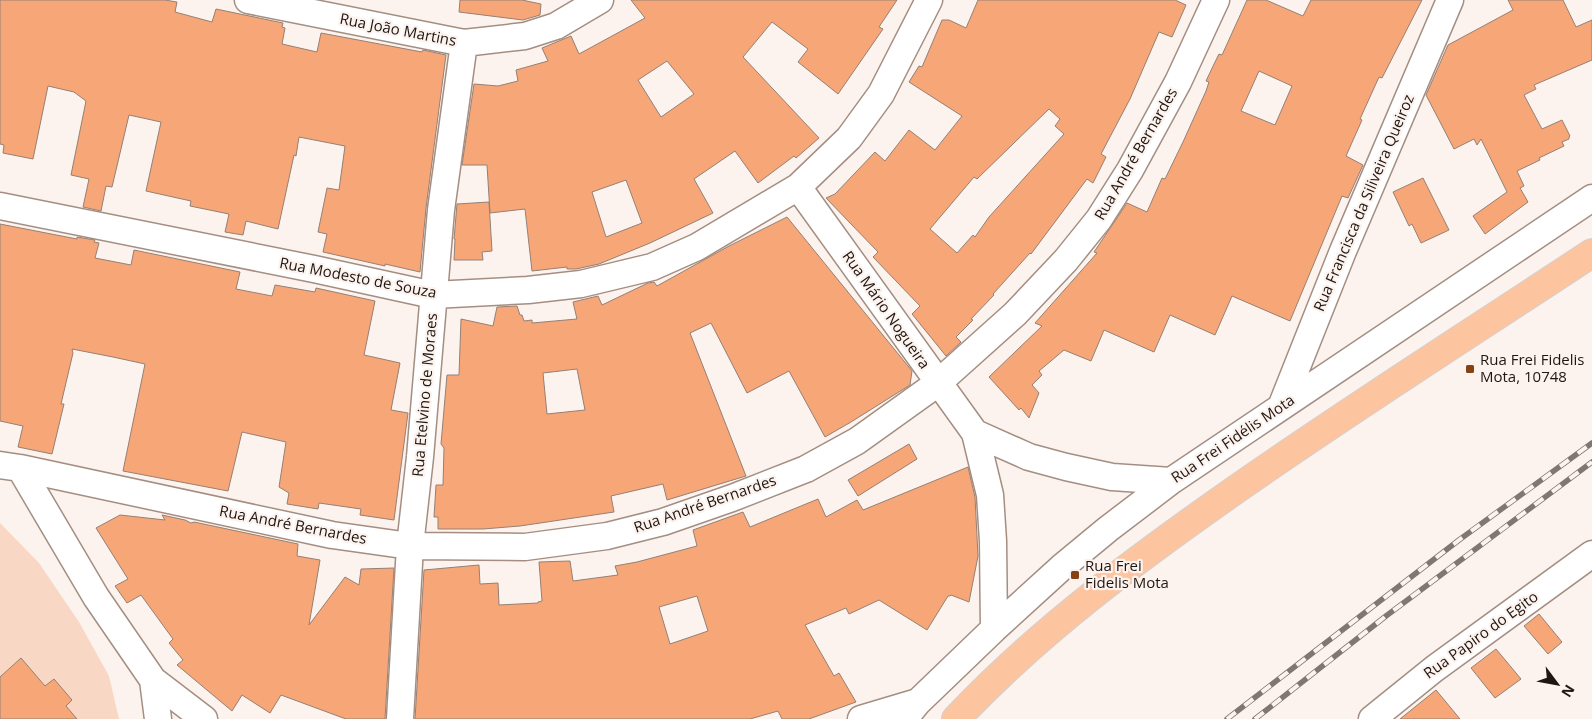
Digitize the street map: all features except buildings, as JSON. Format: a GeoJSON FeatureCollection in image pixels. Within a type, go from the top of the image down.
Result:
{"type":"FeatureCollection","features":[{"type":"Feature","properties":{"kind":"main road"},"geometry":{"type":"LineString","coordinates":[[956,719],[1026,650],[1075,608],[1184,526],[1292,450],[1592,253]]}},
{"type":"Feature","properties":{"kind":"street","name":"Rua João Martins"},"geometry":{"type":"LineString","coordinates":[[248,0],[464,43],[525,36],[556,26],[600,0]]}},
{"type":"Feature","properties":{"kind":"street","name":"Rua Modesto de Souza"},"geometry":{"type":"LineString","coordinates":[[0,206],[314,269],[433,295],[528,290],[581,284],[652,267],[697,247],[798,187],[848,138],[881,94],[930,0]]}},
{"type":"Feature","properties":{"kind":"street","name":"Rua André Bernardes"},"geometry":{"type":"LineString","coordinates":[[10,466],[332,535],[410,546],[525,547],[607,536],[663,522],[732,498],[806,469],[857,441],[938,384],[1015,314],[1066,260],[1099,219],[1130,170],[1178,82],[1216,0]]}},
{"type":"Feature","properties":{"kind":"street","name":"Rua Francisca da Siliveira Queiroz"},"geometry":{"type":"LineString","coordinates":[[1281,407],[1346,242],[1450,0]]}},
{"type":"Feature","properties":{"kind":"street","name":"Rua Etelvino de Moraes"},"geometry":{"type":"LineString","coordinates":[[400,719],[410,546],[420,457],[440,210],[464,43]]}},
{"type":"Feature","properties":{"kind":"street","name":"Rua Mário Nogueira"},"geometry":{"type":"LineString","coordinates":[[798,187],[975,433],[990,495],[993,541],[994,629]]}},
{"type":"Feature","properties":{"kind":"street","name":"Rua Frei Fidélis Mota"},"geometry":{"type":"LineString","coordinates":[[911,711],[994,629],[1062,567],[1108,529],[1171,482],[1592,198]]}},
{"type":"Feature","properties":{"kind":"street","name":"Rua Mário Nogueira"},"geometry":{"type":"LineString","coordinates":[[975,433],[1029,457],[1066,467],[1112,477],[1171,482]]}},
{"type":"Feature","properties":{"kind":"street","name":"Rua André Bernardes"},"geometry":{"type":"LineString","coordinates":[[10,466],[153,680],[204,719]]}},
{"type":"Feature","properties":{"kind":"street","name":"Rua Papiro do Egito"},"geometry":{"type":"LineString","coordinates":[[1372,719],[1434,669],[1592,554]]}},
{"type":"Feature","properties":{"kind":"street"},"geometry":{"type":"LineString","coordinates":[[153,680],[158,719]]}},
{"type":"Feature","properties":{"kind":"street"},"geometry":{"type":"LineString","coordinates":[[861,719],[911,711]]}},
{"type":"Feature","properties":{"kind":"shaded area"},"geometry":{"type":"Polygon","coordinates":[[[0,523],[39,563],[79,622],[109,676],[119,719],[0,719],[0,523]]]}},
{"type":"Feature","properties":{"kind":"railway"},"geometry":{"type":"LineString","coordinates":[[1227,719],[1459,540],[1592,443]]}},
{"type":"Feature","properties":{"kind":"railway"},"geometry":{"type":"LineString","coordinates":[[1255,719],[1386,616],[1592,462]]}},
{"type":"Feature","properties":{"kind":"place","name":"Rua Frei Fidelis Mota, 10748"},"geometry":{"type":"Point","coordinates":[1470,369]}},
{"type":"Feature","properties":{"kind":"place","name":"Rua Frei Fidelis Mota"},"geometry":{"type":"Point","coordinates":[1075,575]}}]}
